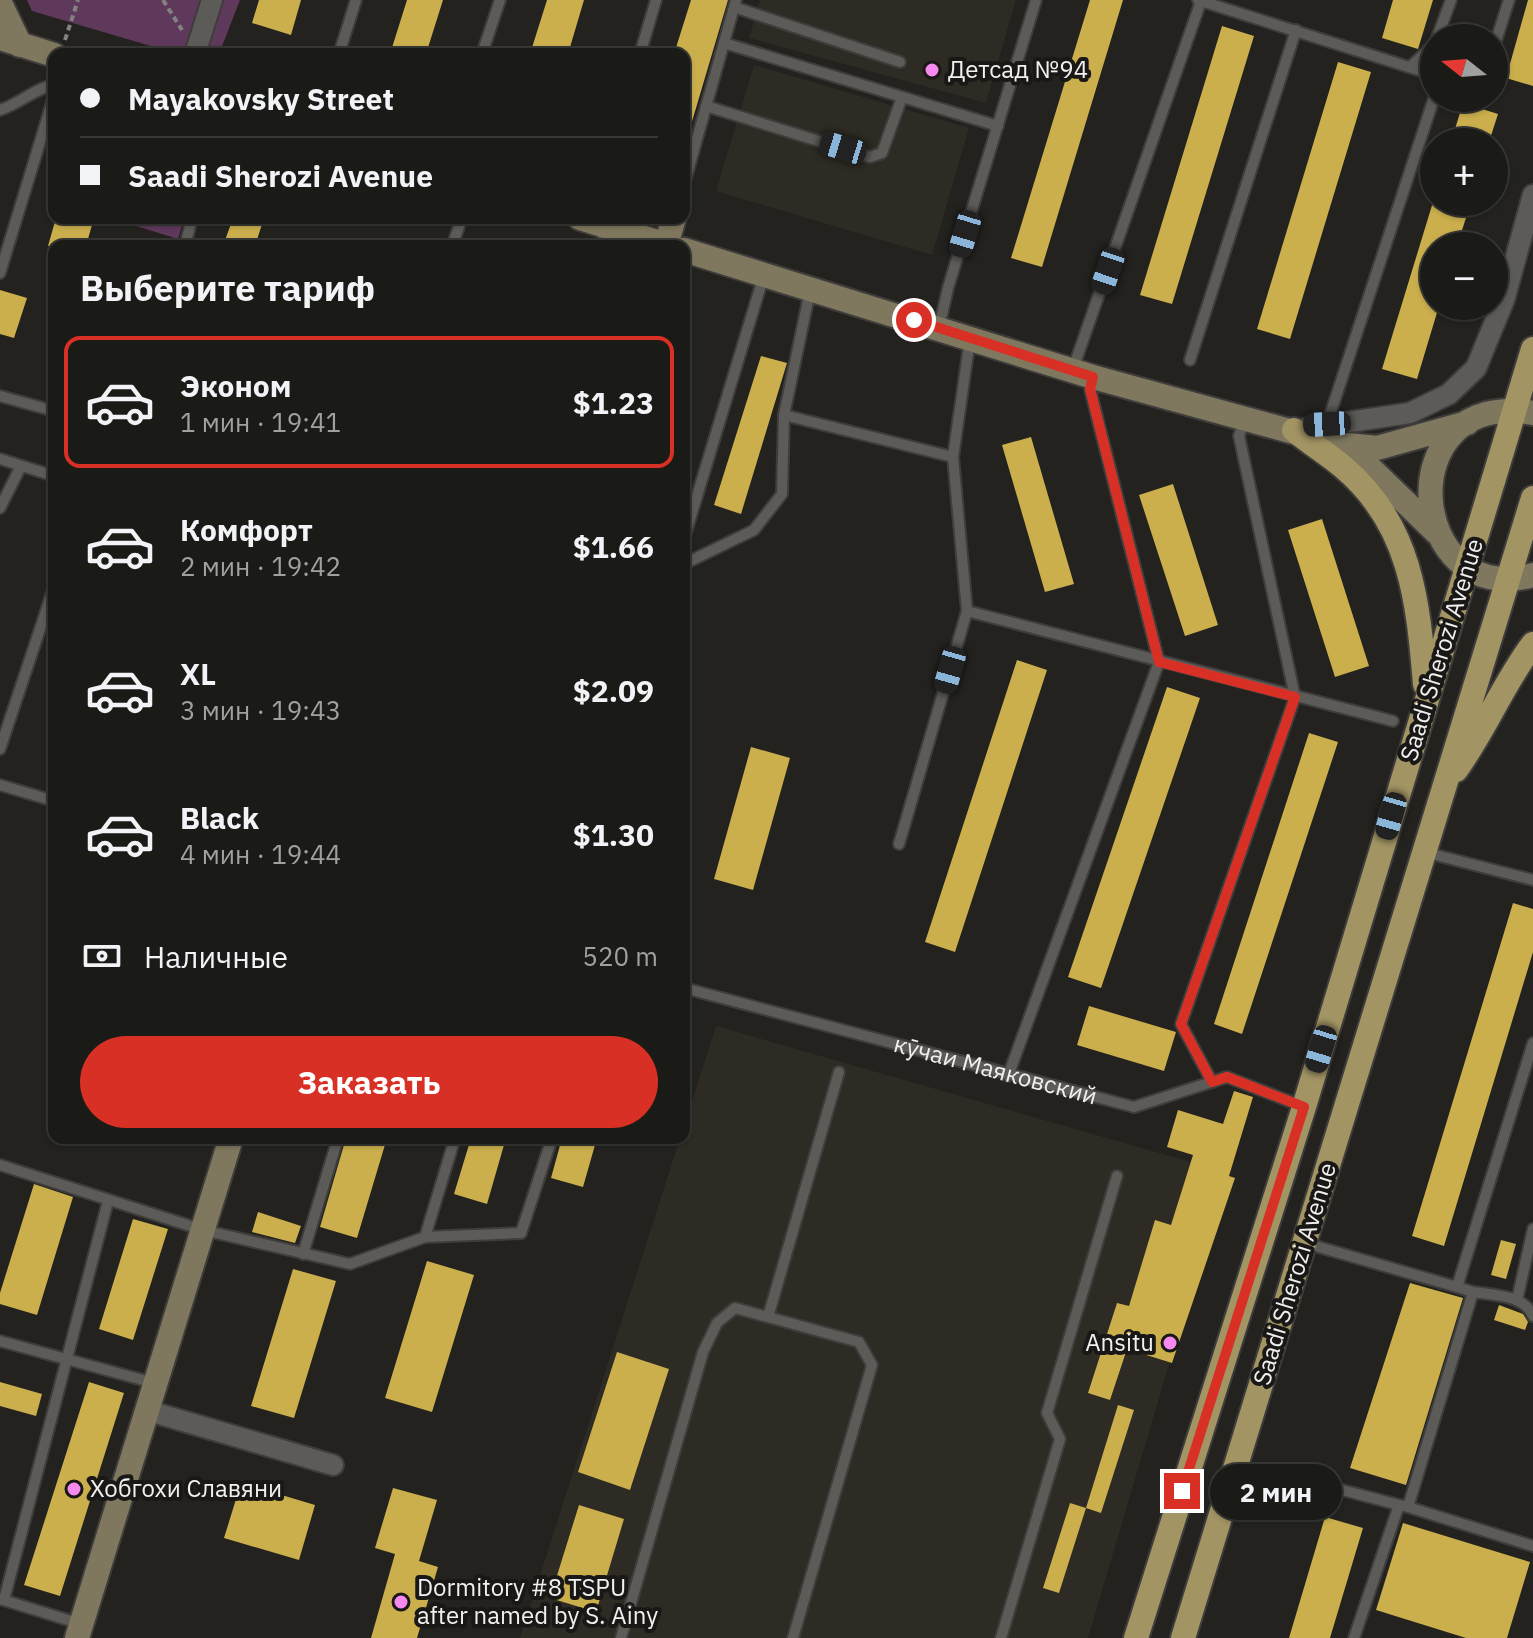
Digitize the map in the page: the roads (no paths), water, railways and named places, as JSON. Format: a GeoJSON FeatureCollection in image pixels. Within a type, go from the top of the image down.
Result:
{"type":"FeatureCollection","features":[{"type":"Feature","properties":{"kind":"main road","name":"Saadi Sherozi Avenue"},"geometry":{"type":"LineString","coordinates":[[1136,1638],[1304,1107],[1467,566],[1524,412],[1533,349]]}},
{"type":"Feature","properties":{"kind":"main road"},"geometry":{"type":"LineString","coordinates":[[1294,430],[1342,466],[1384,513],[1402,550],[1418,600],[1426,699]]}},
{"type":"Feature","properties":{"kind":"main road","name":"Saadi Sherozi Avenue"},"geometry":{"type":"LineString","coordinates":[[1183,1638],[1533,498]]}},
{"type":"Feature","properties":{"kind":"main road"},"geometry":{"type":"LineString","coordinates":[[1443,789],[1478,739],[1513,671],[1533,644]]}},
{"type":"Feature","properties":{"kind":"street"},"geometry":{"type":"LineString","coordinates":[[197,48],[212,0]]}},
{"type":"Feature","properties":{"kind":"street"},"geometry":{"type":"LineString","coordinates":[[0,3],[10,41],[59,48]]}},
{"type":"Feature","properties":{"kind":"street"},"geometry":{"type":"LineString","coordinates":[[1329,436],[1410,413],[1449,394],[1476,368],[1504,300],[1533,195]]}},
{"type":"Feature","properties":{"kind":"street"},"geometry":{"type":"LineString","coordinates":[[593,226],[646,240]]}},
{"type":"Feature","properties":{"kind":"street"},"geometry":{"type":"LineString","coordinates":[[690,252],[1083,373],[1294,430],[1377,448],[1467,423],[1491,413],[1524,412]]}},
{"type":"Feature","properties":{"kind":"street"},"geometry":{"type":"LineString","coordinates":[[1438,534],[1430,510],[1429,485],[1435,461],[1449,440],[1467,423]]}},
{"type":"Feature","properties":{"kind":"street"},"geometry":{"type":"LineString","coordinates":[[1329,436],[1368,466],[1467,566],[1507,579],[1533,575]]}},
{"type":"Feature","properties":{"kind":"street"},"geometry":{"type":"LineString","coordinates":[[79,1631],[229,1144]]}},
{"type":"Feature","properties":{"kind":"street"},"geometry":{"type":"LineString","coordinates":[[149,1411],[333,1465]]}},
{"type":"Feature","properties":{"kind":"lane"},"geometry":{"type":"LineString","coordinates":[[341,48],[356,0]]}},
{"type":"Feature","properties":{"kind":"lane"},"geometry":{"type":"LineString","coordinates":[[484,48],[500,0]]}},
{"type":"Feature","properties":{"kind":"lane"},"geometry":{"type":"LineString","coordinates":[[642,48],[656,0]]}},
{"type":"Feature","properties":{"kind":"lane"},"geometry":{"type":"LineString","coordinates":[[939,328],[1036,0]]}},
{"type":"Feature","properties":{"kind":"lane"},"geometry":{"type":"LineString","coordinates":[[1442,24],[1451,0]]}},
{"type":"Feature","properties":{"kind":"lane"},"geometry":{"type":"LineString","coordinates":[[1501,24],[1509,0]]}},
{"type":"Feature","properties":{"kind":"lane"},"geometry":{"type":"LineString","coordinates":[[1008,1076],[1159,662],[1090,389],[1083,373],[1200,1],[1420,70]]}},
{"type":"Feature","properties":{"kind":"lane"},"geometry":{"type":"LineString","coordinates":[[690,163],[735,3],[900,62]]}},
{"type":"Feature","properties":{"kind":"lane"},"geometry":{"type":"LineString","coordinates":[[1190,360],[1296,30]]}},
{"type":"Feature","properties":{"kind":"lane"},"geometry":{"type":"LineString","coordinates":[[724,43],[998,126]]}},
{"type":"Feature","properties":{"kind":"lane"},"geometry":{"type":"LineString","coordinates":[[1410,67],[1420,58]]}},
{"type":"Feature","properties":{"kind":"lane"},"geometry":{"type":"LineString","coordinates":[[0,110],[26,101],[43,86],[48,86]]}},
{"type":"Feature","properties":{"kind":"lane"},"geometry":{"type":"LineString","coordinates":[[706,106],[870,157],[882,153],[902,97]]}},
{"type":"Feature","properties":{"kind":"lane"},"geometry":{"type":"LineString","coordinates":[[1329,436],[1430,112]]}},
{"type":"Feature","properties":{"kind":"lane"},"geometry":{"type":"LineString","coordinates":[[0,273],[48,116]]}},
{"type":"Feature","properties":{"kind":"lane"},"geometry":{"type":"LineString","coordinates":[[690,519],[764,275]]}},
{"type":"Feature","properties":{"kind":"lane"},"geometry":{"type":"LineString","coordinates":[[690,561],[754,530],[782,494],[784,415],[811,289]]}},
{"type":"Feature","properties":{"kind":"lane"},"geometry":{"type":"LineString","coordinates":[[899,844],[967,611],[953,457],[970,339]]}},
{"type":"Feature","properties":{"kind":"lane"},"geometry":{"type":"LineString","coordinates":[[0,396],[48,409]]}},
{"type":"Feature","properties":{"kind":"lane"},"geometry":{"type":"LineString","coordinates":[[784,415],[953,457]]}},
{"type":"Feature","properties":{"kind":"lane"},"geometry":{"type":"LineString","coordinates":[[1212,1082],[1181,1024],[1295,697],[1239,436],[1246,416]]}},
{"type":"Feature","properties":{"kind":"lane"},"geometry":{"type":"LineString","coordinates":[[0,459],[48,474]]}},
{"type":"Feature","properties":{"kind":"lane"},"geometry":{"type":"LineString","coordinates":[[0,508],[21,466]]}},
{"type":"Feature","properties":{"kind":"lane"},"geometry":{"type":"LineString","coordinates":[[0,749],[48,605]]}},
{"type":"Feature","properties":{"kind":"lane"},"geometry":{"type":"LineString","coordinates":[[967,611],[1393,721]]}},
{"type":"Feature","properties":{"kind":"lane"},"geometry":{"type":"LineString","coordinates":[[0,785],[48,799]]}},
{"type":"Feature","properties":{"kind":"lane"},"geometry":{"type":"LineString","coordinates":[[1424,852],[1533,880]]}},
{"type":"Feature","properties":{"kind":"lane","name":"кӯчаи Маяковский"},"geometry":{"type":"LineString","coordinates":[[690,990],[1134,1107],[1227,1077],[1304,1107]]}},
{"type":"Feature","properties":{"kind":"lane"},"geometry":{"type":"LineString","coordinates":[[1457,1287],[1533,1043]]}},
{"type":"Feature","properties":{"kind":"lane"},"geometry":{"type":"LineString","coordinates":[[768,1317],[839,1072]]}},
{"type":"Feature","properties":{"kind":"lane"},"geometry":{"type":"LineString","coordinates":[[303,1254],[336,1144]]}},
{"type":"Feature","properties":{"kind":"lane"},"geometry":{"type":"LineString","coordinates":[[425,1237],[453,1144]]}},
{"type":"Feature","properties":{"kind":"lane"},"geometry":{"type":"LineString","coordinates":[[0,1165],[203,1230],[350,1264],[425,1237],[521,1233],[550,1144]]}},
{"type":"Feature","properties":{"kind":"lane"},"geometry":{"type":"LineString","coordinates":[[1001,1638],[1060,1439],[1047,1413],[1117,1176]]}},
{"type":"Feature","properties":{"kind":"lane"},"geometry":{"type":"LineString","coordinates":[[79,1631],[2,1600],[108,1201]]}},
{"type":"Feature","properties":{"kind":"lane"},"geometry":{"type":"LineString","coordinates":[[1517,1300],[1533,1229]]}},
{"type":"Feature","properties":{"kind":"lane"},"geometry":{"type":"LineString","coordinates":[[1305,1243],[1473,1292],[1517,1300],[1530,1307],[1533,1316]]}},
{"type":"Feature","properties":{"kind":"lane"},"geometry":{"type":"LineString","coordinates":[[1354,1638],[1404,1506],[1473,1292]]}},
{"type":"Feature","properties":{"kind":"lane"},"geometry":{"type":"LineString","coordinates":[[621,1638],[703,1352],[717,1323],[735,1308],[859,1342],[872,1365],[793,1638]]}},
{"type":"Feature","properties":{"kind":"lane"},"geometry":{"type":"LineString","coordinates":[[0,1341],[156,1384]]}},
{"type":"Feature","properties":{"kind":"lane"},"geometry":{"type":"LineString","coordinates":[[1224,1505],[1251,1490],[1278,1482],[1310,1484],[1404,1506],[1533,1546]]}},
{"type":"Feature","properties":{"kind":"place","name":"Детсад №94"},"geometry":{"type":"Point","coordinates":[932,70]}},
{"type":"Feature","properties":{"kind":"place","name":"Ansitu"},"geometry":{"type":"Point","coordinates":[1170,1343]}},
{"type":"Feature","properties":{"kind":"place","name":"Хобгохи Славяни"},"geometry":{"type":"Point","coordinates":[74,1489]}},
{"type":"Feature","properties":{"kind":"place","name":"Dormitory #8 TSPU after named by S. Ainy"},"geometry":{"type":"Point","coordinates":[401,1602]}}]}
